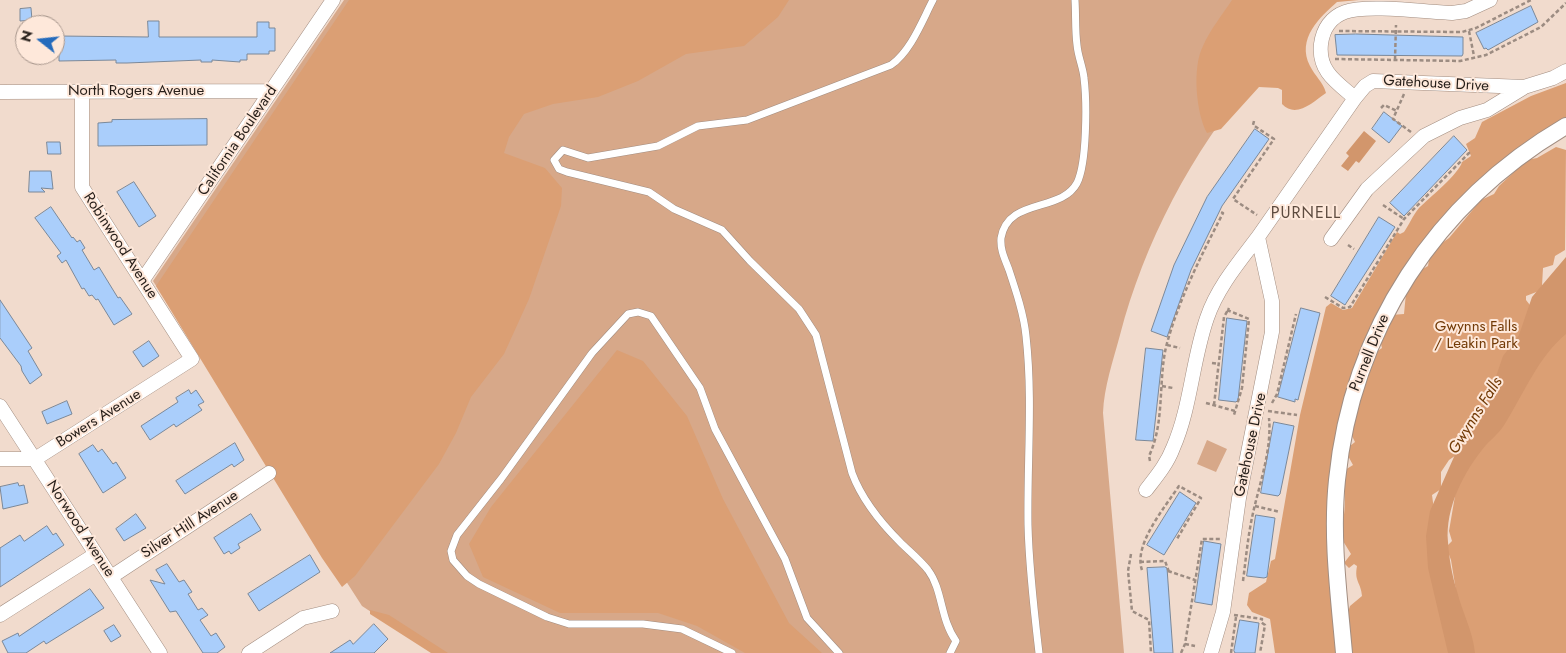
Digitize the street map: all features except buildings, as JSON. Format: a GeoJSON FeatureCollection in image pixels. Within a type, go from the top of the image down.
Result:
{"type":"FeatureCollection","features":[{"type":"Feature","properties":{"kind":"street","name":"California Boulevard"},"geometry":{"type":"LineString","coordinates":[[142,281],[333,0]]}},
{"type":"Feature","properties":{"kind":"street"},"geometry":{"type":"LineString","coordinates":[[1355,98],[1333,80],[1321,60],[1324,33],[1336,16],[1356,9],[1452,13],[1473,9],[1490,0]]}},
{"type":"Feature","properties":{"kind":"street","name":"Gatehouse Drive"},"geometry":{"type":"LineString","coordinates":[[1331,239],[1367,189],[1421,139],[1441,126],[1487,110],[1524,87],[1553,78],[1566,71]]}},
{"type":"Feature","properties":{"kind":"street","name":"Gatehouse Drive"},"geometry":{"type":"LineString","coordinates":[[1146,490],[1169,457],[1179,434],[1186,412],[1199,344],[1207,316],[1228,277],[1365,86],[1373,81],[1524,87]]}},
{"type":"Feature","properties":{"kind":"street","name":"North Rogers Avenue"},"geometry":{"type":"LineString","coordinates":[[0,92],[271,91]]}},
{"type":"Feature","properties":{"kind":"street","name":"Robinwood Avenue"},"geometry":{"type":"LineString","coordinates":[[82,92],[82,187],[192,359]]}},
{"type":"Feature","properties":{"kind":"street","name":"Purnell Drive"},"geometry":{"type":"LineString","coordinates":[[1344,653],[1338,581],[1337,482],[1341,446],[1350,406],[1379,324],[1400,286],[1454,218],[1486,184],[1519,155],[1566,126]]}},
{"type":"Feature","properties":{"kind":"street","name":"Gatehouse Drive"},"geometry":{"type":"LineString","coordinates":[[1212,653],[1223,612],[1239,498],[1272,332],[1272,301],[1258,237]]}},
{"type":"Feature","properties":{"kind":"street","name":"Bowers Avenue"},"geometry":{"type":"LineString","coordinates":[[35,459],[192,359]]}},
{"type":"Feature","properties":{"kind":"street","name":"Norwood Avenue"},"geometry":{"type":"LineString","coordinates":[[0,406],[160,653]]}},
{"type":"Feature","properties":{"kind":"street"},"geometry":{"type":"LineString","coordinates":[[0,459],[35,459]]}},
{"type":"Feature","properties":{"kind":"street","name":"Silver Hill Avenue"},"geometry":{"type":"LineString","coordinates":[[111,577],[269,473]]}},
{"type":"Feature","properties":{"kind":"street"},"geometry":{"type":"LineString","coordinates":[[0,615],[96,554]]}},
{"type":"Feature","properties":{"kind":"street"},"geometry":{"type":"LineString","coordinates":[[249,653],[303,618],[332,611]]}},
{"type":"Feature","properties":{"kind":"lane"},"geometry":{"type":"LineString","coordinates":[[933,0],[902,54],[891,65],[747,120],[698,126],[658,146],[588,158],[562,150],[554,160],[560,170],[649,192],[674,209],[722,230],[750,261],[800,308],[816,335],[852,473],[860,492],[879,520],[928,569],[935,582],[943,617],[956,641],[950,653]]}},
{"type":"Feature","properties":{"kind":"lane"},"geometry":{"type":"LineString","coordinates":[[1039,653],[1033,608],[1028,524],[1031,431],[1026,334],[1010,270],[1003,257],[1001,238],[1003,230],[1014,215],[1068,193],[1076,184],[1081,171],[1084,156],[1085,95],[1084,78],[1077,45],[1075,0]]}},
{"type":"Feature","properties":{"kind":"lane"},"geometry":{"type":"LineString","coordinates":[[732,653],[682,629],[643,624],[581,625],[562,622],[479,584],[467,576],[453,560],[451,551],[457,535],[501,479],[592,353],[628,314],[638,312],[651,316],[696,382],[715,430],[785,558],[807,618],[839,653]]}},
{"type":"Feature","properties":{"kind":"path"},"geometry":{"type":"LineString","coordinates":[[1329,58],[1460,61],[1474,56],[1486,55],[1541,27],[1566,3]]}},
{"type":"Feature","properties":{"kind":"path"},"geometry":{"type":"LineString","coordinates":[[1395,60],[1396,25]]}},
{"type":"Feature","properties":{"kind":"path"},"geometry":{"type":"LineString","coordinates":[[1468,31],[1474,56]]}},
{"type":"Feature","properties":{"kind":"path"},"geometry":{"type":"LineString","coordinates":[[1405,82],[1404,93],[1393,119],[1421,139]]}},
{"type":"Feature","properties":{"kind":"path"},"geometry":{"type":"LineString","coordinates":[[1381,108],[1384,105],[1397,112]]}},
{"type":"Feature","properties":{"kind":"path"},"geometry":{"type":"LineString","coordinates":[[1254,121],[1253,125],[1274,139],[1232,199],[1262,219]]}},
{"type":"Feature","properties":{"kind":"path"},"geometry":{"type":"LineString","coordinates":[[1325,297],[1343,308],[1350,307],[1404,219],[1468,152]]}},
{"type":"Feature","properties":{"kind":"path"},"geometry":{"type":"LineString","coordinates":[[1383,205],[1404,219]]}},
{"type":"Feature","properties":{"kind":"path"},"geometry":{"type":"LineString","coordinates":[[1150,462],[1149,456],[1156,440],[1167,345],[1189,284],[1222,213],[1220,212]]}},
{"type":"Feature","properties":{"kind":"path"},"geometry":{"type":"LineString","coordinates":[[1348,245],[1354,249]]}},
{"type":"Feature","properties":{"kind":"path"},"geometry":{"type":"LineString","coordinates":[[1206,403],[1214,406],[1235,413],[1242,388],[1249,319],[1228,309],[1224,317],[1214,406]]}},
{"type":"Feature","properties":{"kind":"path"},"geometry":{"type":"LineString","coordinates":[[1243,581],[1255,506],[1266,458],[1270,428],[1268,411],[1277,394],[1296,314]]}},
{"type":"Feature","properties":{"kind":"path"},"geometry":{"type":"LineString","coordinates":[[1167,345],[1180,348]]}},
{"type":"Feature","properties":{"kind":"path"},"geometry":{"type":"LineString","coordinates":[[1278,352],[1287,354]]}},
{"type":"Feature","properties":{"kind":"path"},"geometry":{"type":"LineString","coordinates":[[1212,363],[1219,364]]}},
{"type":"Feature","properties":{"kind":"path"},"geometry":{"type":"LineString","coordinates":[[1162,386],[1173,388]]}},
{"type":"Feature","properties":{"kind":"path"},"geometry":{"type":"LineString","coordinates":[[1268,411],[1297,416]]}},
{"type":"Feature","properties":{"kind":"path"},"geometry":{"type":"LineString","coordinates":[[1142,570],[1140,562],[1143,542],[1179,486],[1201,498],[1177,539]]}},
{"type":"Feature","properties":{"kind":"path"},"geometry":{"type":"LineString","coordinates":[[1248,504],[1280,512]]}},
{"type":"Feature","properties":{"kind":"path"},"geometry":{"type":"LineString","coordinates":[[1180,653],[1185,644],[1202,539],[1223,540],[1223,535]]}},
{"type":"Feature","properties":{"kind":"path"},"geometry":{"type":"LineString","coordinates":[[1130,554],[1128,571],[1132,611],[1149,620],[1151,653]]}},
{"type":"Feature","properties":{"kind":"path"},"geometry":{"type":"LineString","coordinates":[[1140,562],[1165,561],[1168,571],[1195,580]]}},
{"type":"Feature","properties":{"kind":"path"},"geometry":{"type":"LineString","coordinates":[[1232,615],[1262,619],[1261,622],[1265,625],[1260,653]]}},
{"type":"Feature","properties":{"kind":"path"},"geometry":{"type":"LineString","coordinates":[[1231,653],[1236,616]]}},
{"type":"Feature","properties":{"kind":"path"},"geometry":{"type":"LineString","coordinates":[[1185,644],[1195,646]]}},
{"type":"Feature","properties":{"kind":"shaded area"},"geometry":{"type":"Polygon","coordinates":[[[344,0],[1331,0],[1254,79],[1210,136],[1191,167],[1157,233],[1142,266],[1130,301],[1109,374],[1103,413],[1124,653],[434,653],[362,606],[153,281],[344,0]]]}},
{"type":"Feature","properties":{"kind":"shaded area"},"geometry":{"type":"Polygon","coordinates":[[[1207,440],[1227,449],[1216,472],[1197,464],[1207,440]]]}},
{"type":"Feature","properties":{"kind":"green space"},"geometry":{"type":"Polygon","coordinates":[[[349,0],[789,0],[778,17],[744,46],[686,54],[638,81],[598,97],[553,104],[524,114],[509,137],[504,153],[545,168],[562,188],[561,206],[529,299],[504,354],[471,397],[456,433],[439,464],[355,576],[342,587],[322,558],[156,286],[349,0]]]}},
{"type":"Feature","properties":{"kind":"green space"},"geometry":{"type":"Polygon","coordinates":[[[1232,0],[1359,0],[1337,2],[1317,22],[1308,38],[1306,56],[1326,93],[1304,108],[1293,110],[1282,104],[1282,90],[1259,87],[1221,129],[1207,133],[1198,102],[1197,66],[1206,40],[1232,0]]]}},
{"type":"Feature","properties":{"kind":"green space"},"geometry":{"type":"Polygon","coordinates":[[[1566,83],[1566,120],[1464,196],[1346,396],[1338,653],[1275,653],[1270,619],[1252,612],[1247,605],[1249,593],[1266,582],[1271,561],[1275,559],[1300,415],[1326,307],[1331,303],[1343,310],[1352,308],[1397,232],[1400,234],[1404,232],[1419,208],[1450,179],[1462,162],[1471,156],[1466,144],[1475,138],[1482,122],[1531,96],[1566,83]]]}},
{"type":"Feature","properties":{"kind":"green space","name":"Gwynns Falls / Leakin Park"},"geometry":{"type":"Polygon","coordinates":[[[1556,147],[1566,150],[1565,250],[1555,256],[1553,265],[1543,268],[1542,286],[1539,291],[1526,296],[1526,300],[1533,309],[1493,390],[1468,428],[1462,430],[1463,441],[1459,453],[1449,460],[1441,472],[1441,489],[1432,495],[1453,653],[1352,653],[1348,612],[1350,606],[1362,596],[1356,575],[1357,566],[1354,564],[1349,568],[1344,563],[1351,554],[1343,541],[1344,535],[1341,524],[1345,506],[1345,470],[1353,465],[1347,454],[1350,446],[1355,442],[1351,434],[1373,354],[1382,348],[1381,344],[1391,315],[1404,314],[1406,293],[1421,270],[1428,266],[1429,260],[1442,243],[1449,238],[1481,200],[1494,194],[1499,186],[1527,160],[1537,158],[1556,147]]]}},
{"type":"Feature","properties":{"kind":"green space"},"geometry":{"type":"Polygon","coordinates":[[[1566,317],[1566,653],[1466,653],[1451,560],[1446,547],[1452,541],[1449,531],[1457,484],[1566,317]]]}},
{"type":"Feature","properties":{"kind":"green space"},"geometry":{"type":"Polygon","coordinates":[[[617,350],[643,361],[687,416],[723,499],[789,623],[822,653],[745,653],[697,626],[658,613],[560,613],[483,577],[469,544],[491,507],[617,350]]]}},
{"type":"Feature","properties":{"kind":"green space"},"geometry":{"type":"Polygon","coordinates":[[[370,610],[389,615],[448,653],[431,653],[370,614],[370,610]]]}},
{"type":"Feature","properties":{"kind":"water"},"geometry":{"type":"Polygon","coordinates":[[[1364,131],[1376,141],[1359,163],[1356,161],[1348,171],[1341,166],[1349,156],[1346,153],[1364,131]]]}},
{"type":"Feature","properties":{"kind":"water","name":"Gwynns Falls"},"geometry":{"type":"Polygon","coordinates":[[[1566,257],[1566,334],[1556,343],[1540,364],[1504,425],[1470,466],[1453,503],[1448,529],[1450,561],[1475,653],[1448,653],[1428,568],[1426,536],[1430,511],[1465,432],[1490,394],[1503,356],[1519,335],[1532,297],[1566,257]]]}},
{"type":"Feature","properties":{"kind":"district","name":"PURNELL"},"geometry":{"type":"Point","coordinates":[1306,214]}}]}
